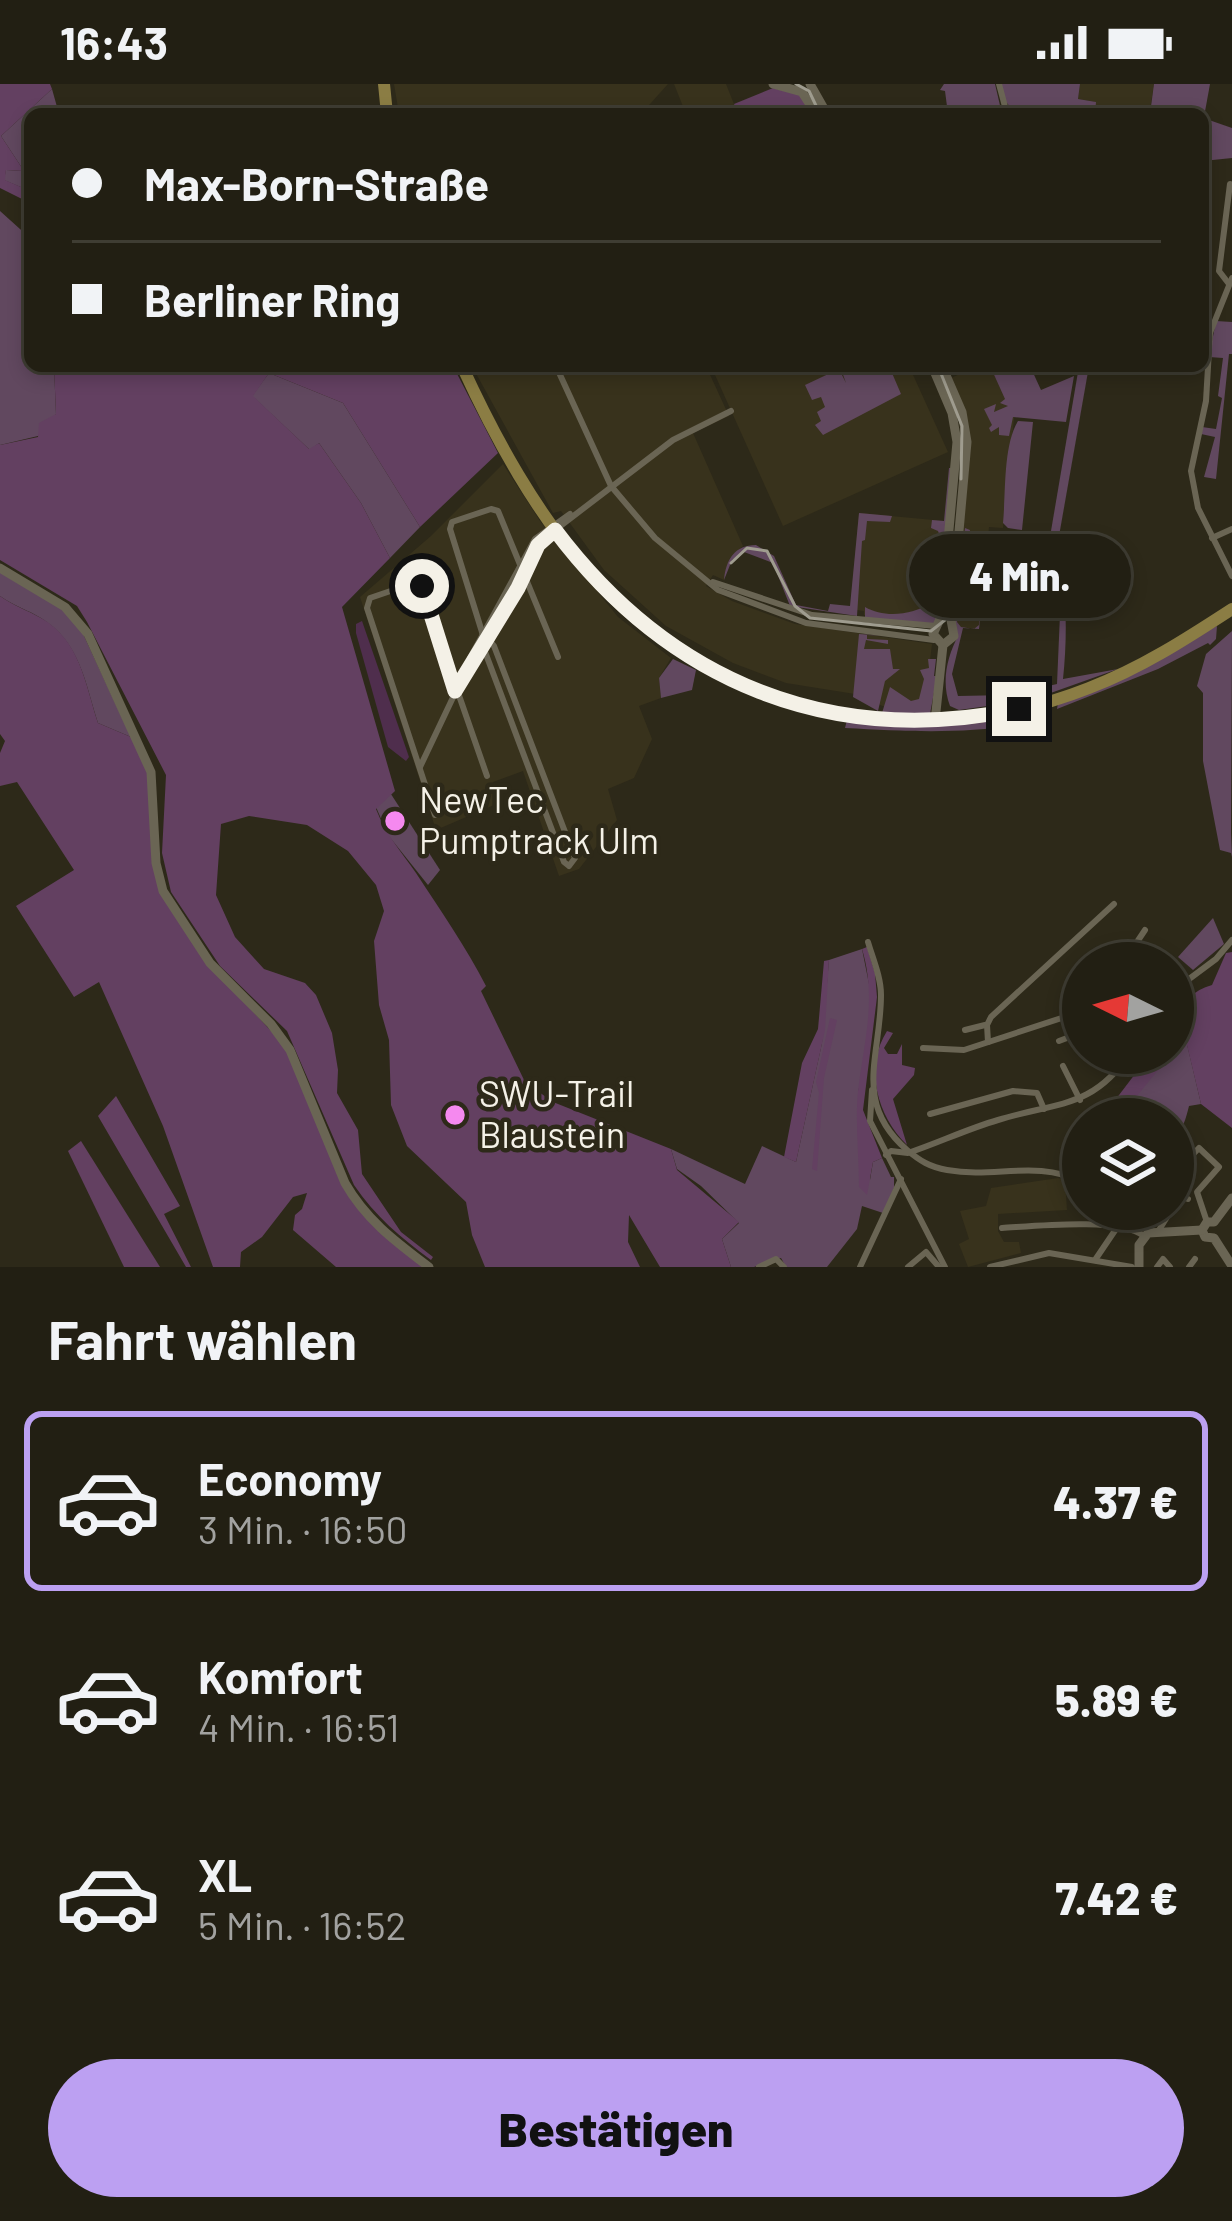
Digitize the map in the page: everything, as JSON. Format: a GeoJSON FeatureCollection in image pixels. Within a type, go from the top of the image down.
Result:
{"type":"FeatureCollection","features":[{"type":"Feature","properties":{"kind":"main road"},"geometry":{"type":"LineString","coordinates":[[465,372],[548,529],[613,598],[658,637],[750,690],[837,714],[938,720],[1019,709],[1084,690],[1150,660],[1228,611]]}},
{"type":"Feature","properties":{"kind":"street"},"geometry":{"type":"LineString","coordinates":[[773,84],[799,90],[816,106]]}},
{"type":"Feature","properties":{"kind":"street"},"geometry":{"type":"LineString","coordinates":[[810,84],[816,106]]}},
{"type":"Feature","properties":{"kind":"street"},"geometry":{"type":"LineString","coordinates":[[1209,350],[1210,333],[1230,281],[1219,271],[1230,184]]}},
{"type":"Feature","properties":{"kind":"street"},"geometry":{"type":"LineString","coordinates":[[559,372],[611,486],[655,538],[730,597],[799,622],[939,643],[953,639],[968,442],[945,372]]}},
{"type":"Feature","properties":{"kind":"street"},"geometry":{"type":"LineString","coordinates":[[934,372],[953,417],[958,446],[933,634],[939,643],[938,720]]}},
{"type":"Feature","properties":{"kind":"street"},"geometry":{"type":"LineString","coordinates":[[1208,372],[1191,464],[1195,499],[1232,576]]}},
{"type":"Feature","properties":{"kind":"street"},"geometry":{"type":"LineString","coordinates":[[418,770],[520,564],[548,529],[677,437],[731,411]]}},
{"type":"Feature","properties":{"kind":"street"},"geometry":{"type":"LineString","coordinates":[[484,637],[574,855],[572,866],[564,862],[484,637],[450,530],[454,521],[496,509],[558,657]]}},
{"type":"Feature","properties":{"kind":"street"},"geometry":{"type":"LineString","coordinates":[[484,637],[548,529],[579,509]]}},
{"type":"Feature","properties":{"kind":"street"},"geometry":{"type":"LineString","coordinates":[[568,520],[565,531],[571,551]]}},
{"type":"Feature","properties":{"kind":"street"},"geometry":{"type":"LineString","coordinates":[[1212,538],[1232,529]]}},
{"type":"Feature","properties":{"kind":"street"},"geometry":{"type":"LineString","coordinates":[[0,568],[65,607],[80,622],[152,772],[156,863],[167,900],[228,984],[282,1036],[344,1184],[357,1203],[382,1231],[429,1267]]}},
{"type":"Feature","properties":{"kind":"street"},"geometry":{"type":"LineString","coordinates":[[709,581],[818,616],[952,628]]}},
{"type":"Feature","properties":{"kind":"street"},"geometry":{"type":"LineString","coordinates":[[435,815],[367,605],[370,598],[414,583],[421,585],[487,776]]}},
{"type":"Feature","properties":{"kind":"street"},"geometry":{"type":"LineString","coordinates":[[730,597],[734,587]]}},
{"type":"Feature","properties":{"kind":"street"},"geometry":{"type":"LineString","coordinates":[[938,720],[939,689]]}},
{"type":"Feature","properties":{"kind":"street"},"geometry":{"type":"LineString","coordinates":[[941,704],[962,718]]}},
{"type":"Feature","properties":{"kind":"street"},"geometry":{"type":"LineString","coordinates":[[965,1030],[987,1025],[1114,904]]}},
{"type":"Feature","properties":{"kind":"street"},"geometry":{"type":"LineString","coordinates":[[1137,942],[1145,930]]}},
{"type":"Feature","properties":{"kind":"street"},"geometry":{"type":"LineString","coordinates":[[1194,975],[1232,940]]}},
{"type":"Feature","properties":{"kind":"street"},"geometry":{"type":"LineString","coordinates":[[868,942],[881,993],[868,1115],[942,1267]]}},
{"type":"Feature","properties":{"kind":"street"},"geometry":{"type":"LineString","coordinates":[[923,1048],[956,1051],[1062,1018]]}},
{"type":"Feature","properties":{"kind":"street"},"geometry":{"type":"LineString","coordinates":[[987,1025],[988,1042]]}},
{"type":"Feature","properties":{"kind":"street"},"geometry":{"type":"LineString","coordinates":[[1083,1098],[1114,1074]]}},
{"type":"Feature","properties":{"kind":"street"},"geometry":{"type":"LineString","coordinates":[[873,1086],[879,1118],[888,1133],[924,1164],[952,1171],[1038,1168],[1062,1175]]}},
{"type":"Feature","properties":{"kind":"street"},"geometry":{"type":"LineString","coordinates":[[931,1114],[1024,1090],[1040,1096],[1044,1110]]}},
{"type":"Feature","properties":{"kind":"street"},"geometry":{"type":"LineString","coordinates":[[886,1155],[910,1152],[1000,1119],[1062,1105]]}},
{"type":"Feature","properties":{"kind":"street"},"geometry":{"type":"LineString","coordinates":[[1194,1153],[1199,1148],[1219,1167],[1197,1192],[1208,1225]]}},
{"type":"Feature","properties":{"kind":"street"},"geometry":{"type":"LineString","coordinates":[[860,1267],[903,1182]]}},
{"type":"Feature","properties":{"kind":"street"},"geometry":{"type":"LineString","coordinates":[[1232,1198],[1208,1225],[1205,1237],[1214,1238],[1232,1266]]}},
{"type":"Feature","properties":{"kind":"street"},"geometry":{"type":"LineString","coordinates":[[1194,1226],[1208,1225]]}},
{"type":"Feature","properties":{"kind":"street"},"geometry":{"type":"LineString","coordinates":[[1002,1228],[1062,1229]]}},
{"type":"Feature","properties":{"kind":"street"},"geometry":{"type":"LineString","coordinates":[[1095,1260],[1116,1230]]}},
{"type":"Feature","properties":{"kind":"street"},"geometry":{"type":"LineString","coordinates":[[1136,1230],[1144,1236]]}},
{"type":"Feature","properties":{"kind":"street"},"geometry":{"type":"LineString","coordinates":[[990,1267],[1049,1252],[1136,1267],[1144,1236],[1160,1230]]}},
{"type":"Feature","properties":{"kind":"street"},"geometry":{"type":"LineString","coordinates":[[908,1267],[926,1252],[942,1267]]}},
{"type":"Feature","properties":{"kind":"street"},"geometry":{"type":"LineString","coordinates":[[759,1267],[776,1259],[784,1267]]}},
{"type":"Feature","properties":{"kind":"street"},"geometry":{"type":"LineString","coordinates":[[1156,1267],[1162,1259],[1170,1267]]}},
{"type":"Feature","properties":{"kind":"shaded area"},"geometry":{"type":"Polygon","coordinates":[[[0,84],[50,84],[52,89],[31,108],[24,108],[24,115],[1,136],[24,171],[6,170],[5,180],[24,188],[24,200],[0,188],[0,84]]]}},
{"type":"Feature","properties":{"kind":"shaded area"},"geometry":{"type":"Polygon","coordinates":[[[394,84],[668,84],[646,108],[398,108],[394,84]]]}},
{"type":"Feature","properties":{"kind":"shaded area"},"geometry":{"type":"Polygon","coordinates":[[[674,84],[726,84],[736,108],[684,108],[674,84]]]}},
{"type":"Feature","properties":{"kind":"shaded area"},"geometry":{"type":"Polygon","coordinates":[[[944,84],[995,84],[1001,108],[947,108],[945,91],[940,90],[944,84]]]}},
{"type":"Feature","properties":{"kind":"shaded area"},"geometry":{"type":"Polygon","coordinates":[[[1001,84],[1080,84],[1078,99],[1096,102],[1096,108],[1013,108],[1004,99],[1001,84]]]}},
{"type":"Feature","properties":{"kind":"shaded area"},"geometry":{"type":"Polygon","coordinates":[[[1080,84],[1154,84],[1150,108],[1095,108],[1095,102],[1078,99],[1080,84]]]}},
{"type":"Feature","properties":{"kind":"shaded area"},"geometry":{"type":"Polygon","coordinates":[[[1154,84],[1210,84],[1206,108],[1151,108],[1154,84]]]}},
{"type":"Feature","properties":{"kind":"shaded area"},"geometry":{"type":"Polygon","coordinates":[[[773,88],[800,95],[808,108],[736,108],[734,104],[773,88]]]}},
{"type":"Feature","properties":{"kind":"shaded area"},"geometry":{"type":"Polygon","coordinates":[[[52,89],[57,108],[31,108],[52,89]]]}},
{"type":"Feature","properties":{"kind":"shaded area"},"geometry":{"type":"Polygon","coordinates":[[[24,115],[24,171],[1,136],[24,115]]]}},
{"type":"Feature","properties":{"kind":"shaded area"},"geometry":{"type":"Polygon","coordinates":[[[1209,120],[1232,128],[1232,158],[1209,160],[1209,120]]]}},
{"type":"Feature","properties":{"kind":"shaded area"},"geometry":{"type":"Polygon","coordinates":[[[6,170],[24,171],[24,188],[4,180],[6,170]]]}},
{"type":"Feature","properties":{"kind":"shaded area"},"geometry":{"type":"Polygon","coordinates":[[[0,211],[24,233],[24,372],[54,372],[56,414],[38,436],[0,445],[0,211]]]}},
{"type":"Feature","properties":{"kind":"shaded area"},"geometry":{"type":"Polygon","coordinates":[[[1216,321],[1232,322],[1232,354],[1216,479],[1204,477],[1215,437],[1201,434],[1202,427],[1216,429],[1222,398],[1218,396],[1223,358],[1209,357],[1216,321]]]}},
{"type":"Feature","properties":{"kind":"shaded area"},"geometry":{"type":"Polygon","coordinates":[[[54,372],[456,372],[498,453],[420,527],[343,403],[269,373],[253,396],[309,449],[319,443],[361,503],[390,558],[342,607],[395,791],[376,809],[486,986],[481,991],[525,1082],[553,1102],[671,1149],[677,1170],[739,1222],[722,1239],[731,1267],[660,1267],[629,1215],[628,1242],[640,1267],[485,1267],[466,1202],[407,1146],[391,1105],[389,1040],[379,1005],[374,941],[384,911],[376,885],[348,851],[307,825],[249,816],[221,824],[216,895],[235,937],[264,969],[305,983],[316,995],[332,1033],[337,1093],[358,1130],[362,1174],[401,1232],[431,1260],[389,1226],[362,1196],[287,1031],[220,966],[171,892],[162,853],[166,775],[87,622],[77,606],[0,560],[0,445],[38,437],[39,423],[56,414],[54,372]]]}},
{"type":"Feature","properties":{"kind":"shaded area"},"geometry":{"type":"Polygon","coordinates":[[[475,372],[709,372],[729,416],[693,433],[743,546],[730,558],[724,580],[713,575],[706,586],[795,624],[932,644],[925,703],[885,707],[855,694],[786,683],[733,663],[666,626],[604,570],[561,511],[553,513],[475,372]]]}},
{"type":"Feature","properties":{"kind":"shaded area"},"geometry":{"type":"Polygon","coordinates":[[[714,372],[912,372],[948,452],[783,526],[714,372]]]}},
{"type":"Feature","properties":{"kind":"shaded area"},"geometry":{"type":"Polygon","coordinates":[[[833,372],[840,372],[846,383],[842,372],[892,372],[901,394],[823,435],[815,425],[821,421],[817,412],[825,407],[821,397],[812,400],[805,385],[833,372]]]}},
{"type":"Feature","properties":{"kind":"shaded area"},"geometry":{"type":"Polygon","coordinates":[[[964,372],[1003,372],[1015,409],[1003,528],[989,527],[979,629],[954,623],[971,445],[966,414],[951,378],[964,372]]]}},
{"type":"Feature","properties":{"kind":"shaded area"},"geometry":{"type":"Polygon","coordinates":[[[993,372],[1033,372],[1041,390],[1074,376],[1066,422],[1013,417],[1009,436],[999,435],[999,427],[991,432],[984,409],[996,404],[994,412],[1008,406],[1000,403],[1005,399],[993,372]]]}},
{"type":"Feature","properties":{"kind":"shaded area"},"geometry":{"type":"Polygon","coordinates":[[[1078,372],[1088,372],[1059,536],[1051,531],[1078,372]]]}},
{"type":"Feature","properties":{"kind":"shaded area"},"geometry":{"type":"Polygon","coordinates":[[[269,373],[343,403],[420,527],[390,558],[361,503],[319,443],[310,450],[252,396],[269,373]]]}},
{"type":"Feature","properties":{"kind":"shaded area"},"geometry":{"type":"Polygon","coordinates":[[[1018,421],[1033,422],[1022,530],[1003,523],[1007,456],[1018,421]]]}},
{"type":"Feature","properties":{"kind":"shaded area"},"geometry":{"type":"Polygon","coordinates":[[[503,464],[540,521],[618,617],[671,658],[659,678],[661,698],[639,706],[652,739],[634,778],[608,789],[617,820],[579,869],[559,876],[523,771],[493,782],[501,802],[436,830],[360,597],[431,536],[503,464]]]}},
{"type":"Feature","properties":{"kind":"shaded area"},"geometry":{"type":"Polygon","coordinates":[[[949,468],[938,616],[933,624],[865,618],[865,607],[898,614],[933,602],[941,539],[931,528],[932,520],[944,521],[949,468]]]}},
{"type":"Feature","properties":{"kind":"shaded area"},"geometry":{"type":"Polygon","coordinates":[[[859,513],[944,521],[935,611],[912,620],[850,609],[859,513]]]}},
{"type":"Feature","properties":{"kind":"shaded area"},"geometry":{"type":"Polygon","coordinates":[[[859,513],[892,516],[890,522],[867,521],[857,616],[790,606],[773,563],[744,552],[732,560],[724,580],[733,555],[756,545],[774,556],[796,605],[828,611],[830,604],[850,606],[859,513]]]}},
{"type":"Feature","properties":{"kind":"shaded area"},"geometry":{"type":"Polygon","coordinates":[[[965,528],[970,530],[957,622],[971,628],[963,628],[952,674],[958,696],[1008,695],[1057,684],[1060,614],[1052,537],[1059,539],[1065,593],[1063,679],[1118,669],[1031,700],[959,710],[950,706],[946,679],[958,636],[954,623],[965,528]]]}},
{"type":"Feature","properties":{"kind":"shaded area"},"geometry":{"type":"Polygon","coordinates":[[[975,532],[1008,532],[1007,575],[985,575],[979,629],[974,629],[979,625],[988,538],[975,536],[975,532]]]}},
{"type":"Feature","properties":{"kind":"shaded area"},"geometry":{"type":"Polygon","coordinates":[[[0,570],[53,601],[79,625],[131,737],[98,723],[73,651],[41,618],[0,596],[0,570]]]}},
{"type":"Feature","properties":{"kind":"shaded area"},"geometry":{"type":"Polygon","coordinates":[[[0,596],[41,618],[65,638],[79,664],[98,723],[131,737],[147,765],[154,867],[204,959],[285,1046],[349,1195],[425,1267],[336,1267],[293,1230],[307,1193],[293,1197],[262,1237],[241,1252],[240,1267],[213,1267],[163,1126],[99,982],[74,997],[16,906],[74,870],[17,782],[0,786],[0,753],[5,741],[0,734],[0,596]]]}},
{"type":"Feature","properties":{"kind":"shaded area"},"geometry":{"type":"Polygon","coordinates":[[[362,621],[409,757],[406,761],[388,747],[356,633],[356,624],[362,621]]]}},
{"type":"Feature","properties":{"kind":"shaded area"},"geometry":{"type":"Polygon","coordinates":[[[1217,626],[1210,645],[1057,709],[1058,703],[1217,626]]]}},
{"type":"Feature","properties":{"kind":"shaded area"},"geometry":{"type":"Polygon","coordinates":[[[1232,631],[1232,857],[1220,850],[1203,761],[1203,693],[1197,686],[1206,654],[1232,631]]]}},
{"type":"Feature","properties":{"kind":"shaded area"},"geometry":{"type":"Polygon","coordinates":[[[859,634],[887,636],[867,635],[867,639],[888,640],[888,644],[866,640],[864,649],[890,649],[893,669],[900,669],[885,681],[878,711],[853,697],[859,634]]]}},
{"type":"Feature","properties":{"kind":"shaded area"},"geometry":{"type":"Polygon","coordinates":[[[673,659],[696,670],[692,690],[661,698],[659,678],[673,659]]]}},
{"type":"Feature","properties":{"kind":"shaded area"},"geometry":{"type":"Polygon","coordinates":[[[928,659],[936,659],[937,676],[930,714],[895,717],[882,713],[890,687],[911,701],[919,699],[924,679],[920,670],[929,668],[928,659]]]}},
{"type":"Feature","properties":{"kind":"shaded area"},"geometry":{"type":"Polygon","coordinates":[[[1050,706],[1048,719],[996,728],[845,728],[847,720],[894,724],[1050,706]]]}},
{"type":"Feature","properties":{"kind":"shaded area"},"geometry":{"type":"Polygon","coordinates":[[[389,791],[440,870],[428,885],[388,835],[376,807],[389,791]]]}},
{"type":"Feature","properties":{"kind":"shaded area"},"geometry":{"type":"Polygon","coordinates":[[[1213,918],[1224,944],[1194,969],[1191,942],[1213,918]]]}},
{"type":"Feature","properties":{"kind":"shaded area"},"geometry":{"type":"Polygon","coordinates":[[[867,947],[877,997],[863,1110],[882,1158],[873,1162],[867,1195],[859,1187],[857,1115],[868,1020],[869,985],[862,949],[867,947]]]}},
{"type":"Feature","properties":{"kind":"shaded area"},"geometry":{"type":"Polygon","coordinates":[[[862,949],[871,994],[858,1093],[870,1180],[873,1162],[882,1158],[894,1177],[894,1188],[883,1213],[862,1206],[857,1229],[827,1267],[786,1267],[781,1258],[754,1267],[731,1267],[722,1239],[739,1223],[677,1169],[671,1149],[745,1184],[762,1146],[796,1162],[822,1043],[829,960],[862,949]]]}},
{"type":"Feature","properties":{"kind":"shaded area"},"geometry":{"type":"Polygon","coordinates":[[[1232,952],[1232,1128],[1201,1104],[1194,1074],[1194,994],[1212,985],[1226,953],[1232,952]]]}},
{"type":"Feature","properties":{"kind":"shaded area"},"geometry":{"type":"Polygon","coordinates":[[[829,960],[825,1030],[796,1162],[784,1157],[802,1063],[818,1029],[824,961],[829,960]]]}},
{"type":"Feature","properties":{"kind":"shaded area"},"geometry":{"type":"Polygon","coordinates":[[[830,1018],[837,1020],[824,1078],[817,1171],[812,1169],[816,1082],[830,1018]]]}},
{"type":"Feature","properties":{"kind":"shaded area"},"geometry":{"type":"Polygon","coordinates":[[[887,1031],[893,1033],[884,1048],[888,1054],[897,1054],[902,1044],[902,1065],[915,1068],[893,1099],[907,1145],[888,1120],[877,1091],[876,1060],[887,1031]]]}},
{"type":"Feature","properties":{"kind":"shaded area"},"geometry":{"type":"Polygon","coordinates":[[[1135,1074],[1155,1074],[1135,1098],[1117,1098],[1135,1074]]]}},
{"type":"Feature","properties":{"kind":"shaded area"},"geometry":{"type":"Polygon","coordinates":[[[1150,1074],[1194,1074],[1201,1104],[1194,1105],[1194,1098],[1125,1098],[1150,1074]]]}},
{"type":"Feature","properties":{"kind":"shaded area"},"geometry":{"type":"Polygon","coordinates":[[[116,1096],[180,1206],[164,1214],[191,1267],[186,1267],[98,1116],[116,1096]]]}},
{"type":"Feature","properties":{"kind":"shaded area"},"geometry":{"type":"Polygon","coordinates":[[[81,1141],[160,1267],[124,1267],[68,1151],[81,1141]]]}},
{"type":"Feature","properties":{"kind":"shaded area"},"geometry":{"type":"Polygon","coordinates":[[[1062,1179],[1062,1210],[998,1214],[1004,1242],[1019,1242],[1021,1253],[968,1267],[959,1244],[969,1239],[960,1211],[986,1206],[991,1188],[1062,1179]]]}},
{"type":"Feature","properties":{"kind":"tram line"},"geometry":{"type":"LineString","coordinates":[[796,84],[809,91],[817,108]]}},
{"type":"Feature","properties":{"kind":"tram line"},"geometry":{"type":"LineString","coordinates":[[940,372],[962,426],[961,479]]}},
{"type":"Feature","properties":{"kind":"tram line"},"geometry":{"type":"LineString","coordinates":[[731,563],[747,548],[767,551],[795,606],[810,618],[931,631],[945,620],[953,535]]}},
{"type":"Feature","properties":{"kind":"place","name":"NewTec Pumptrack Ulm"},"geometry":{"type":"Point","coordinates":[395,821]}},
{"type":"Feature","properties":{"kind":"place","name":"SWU-Trail Blaustein"},"geometry":{"type":"Point","coordinates":[455,1115]}},
{"type":"Feature","properties":{"kind":"route"},"geometry":{"type":"LineString","coordinates":[[422,586],[455,691],[518,588],[538,545],[555,530],[599,584],[658,637],[750,690],[823,712],[896,721],[947,720],[1019,709]]}}]}
